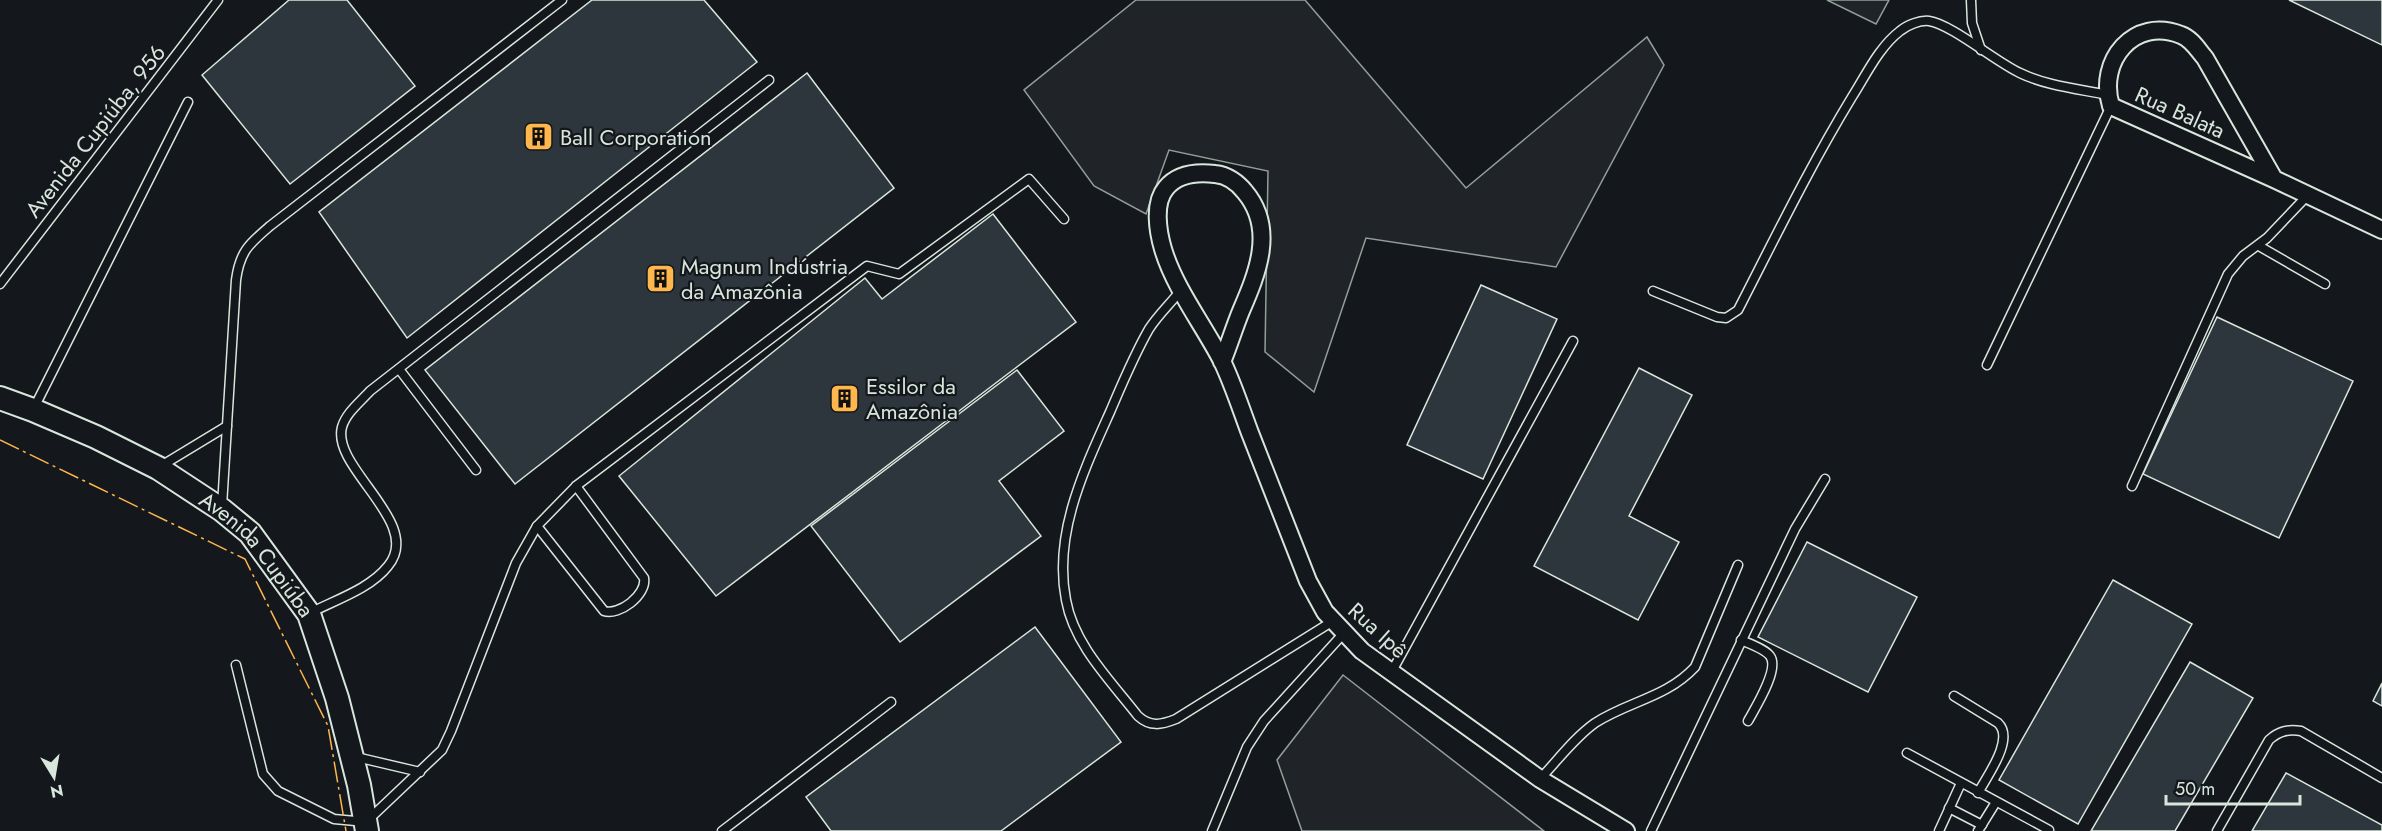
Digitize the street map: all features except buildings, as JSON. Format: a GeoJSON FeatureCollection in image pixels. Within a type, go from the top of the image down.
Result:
{"type":"FeatureCollection","features":[{"type":"Feature","properties":{"kind":"street","name":"Rua Balata"},"geometry":{"type":"LineString","coordinates":[[2274,179],[2205,58],[2192,42],[2181,35],[2152,30],[2133,38],[2119,50],[2110,66],[2110,101],[2274,179],[2382,230]]}},
{"type":"Feature","properties":{"kind":"street","name":"Rua Ipê"},"geometry":{"type":"LineString","coordinates":[[1222,362],[1254,283],[1261,262],[1263,245],[1259,220],[1250,198],[1239,185],[1222,175],[1201,172],[1180,176],[1164,189],[1158,210],[1164,252],[1182,290],[1222,362],[1308,580],[1338,627],[1391,673],[1540,779],[1626,831]]}},
{"type":"Feature","properties":{"kind":"street","name":"Avenida Cupiúba"},"geometry":{"type":"LineString","coordinates":[[0,398],[96,437],[158,468],[222,510],[250,533],[309,614],[337,698],[352,756],[366,826]]}},
{"type":"Feature","properties":{"kind":"lane","name":"Avenida Cupiúba, 956"},"geometry":{"type":"LineString","coordinates":[[0,284],[218,0]]}},
{"type":"Feature","properties":{"kind":"lane"},"geometry":{"type":"LineString","coordinates":[[222,510],[236,280],[242,254],[250,243],[562,0]]}},
{"type":"Feature","properties":{"kind":"lane"},"geometry":{"type":"LineString","coordinates":[[1971,0],[1972,23],[1981,50]]}},
{"type":"Feature","properties":{"kind":"lane"},"geometry":{"type":"LineString","coordinates":[[1653,291],[1716,317],[1732,316],[1738,310],[1820,151],[1872,65],[1900,30],[1914,23],[1929,21],[1944,26],[1981,50],[2029,76],[2110,101],[1987,365]]}},
{"type":"Feature","properties":{"kind":"lane"},"geometry":{"type":"LineString","coordinates":[[309,614],[362,588],[387,568],[395,557],[397,544],[394,528],[347,454],[341,435],[342,424],[352,409],[370,391],[769,80]]}},
{"type":"Feature","properties":{"kind":"lane"},"geometry":{"type":"LineString","coordinates":[[33,410],[188,102]]}},
{"type":"Feature","properties":{"kind":"lane"},"geometry":{"type":"LineString","coordinates":[[236,665],[263,774],[278,791],[334,819],[366,826],[442,750],[516,563],[537,526],[576,486],[867,266],[899,274],[1029,179],[1064,219]]}},
{"type":"Feature","properties":{"kind":"lane"},"geometry":{"type":"LineString","coordinates":[[2132,486],[2228,274],[2243,256],[2259,246],[2308,195]]}},
{"type":"Feature","properties":{"kind":"lane"},"geometry":{"type":"LineString","coordinates":[[2259,246],[2325,284]]}},
{"type":"Feature","properties":{"kind":"lane"},"geometry":{"type":"LineString","coordinates":[[1182,290],[1150,327],[1130,366],[1083,473],[1067,526],[1063,568],[1066,601],[1074,626],[1088,650],[1138,716],[1145,722],[1153,724],[1163,724],[1176,719],[1338,627]]}},
{"type":"Feature","properties":{"kind":"lane"},"geometry":{"type":"LineString","coordinates":[[1391,673],[1572,341]]}},
{"type":"Feature","properties":{"kind":"lane"},"geometry":{"type":"LineString","coordinates":[[399,369],[476,470]]}},
{"type":"Feature","properties":{"kind":"lane"},"geometry":{"type":"LineString","coordinates":[[158,468],[227,426]]}},
{"type":"Feature","properties":{"kind":"lane"},"geometry":{"type":"LineString","coordinates":[[1652,831],[1795,529],[1826,479]]}},
{"type":"Feature","properties":{"kind":"lane"},"geometry":{"type":"LineString","coordinates":[[537,526],[604,611],[611,613],[617,611],[640,594],[645,584],[644,578],[576,486]]}},
{"type":"Feature","properties":{"kind":"lane"},"geometry":{"type":"LineString","coordinates":[[1540,779],[1594,724],[1668,690],[1695,667],[1705,648],[1738,565]]}},
{"type":"Feature","properties":{"kind":"lane"},"geometry":{"type":"LineString","coordinates":[[1212,831],[1247,747],[1264,721],[1338,627]]}},
{"type":"Feature","properties":{"kind":"lane"},"geometry":{"type":"LineString","coordinates":[[1742,640],[1767,653],[1773,662],[1772,673],[1748,721]]}},
{"type":"Feature","properties":{"kind":"lane"},"geometry":{"type":"LineString","coordinates":[[1954,696],[1998,723],[2004,735],[2003,745],[1978,793]]}},
{"type":"Feature","properties":{"kind":"lane"},"geometry":{"type":"LineString","coordinates":[[722,831],[891,702]]}},
{"type":"Feature","properties":{"kind":"lane"},"geometry":{"type":"LineString","coordinates":[[2217,831],[2269,740],[2292,729],[2301,731],[2382,778]]}},
{"type":"Feature","properties":{"kind":"lane"},"geometry":{"type":"LineString","coordinates":[[1907,753],[2049,830]]}},
{"type":"Feature","properties":{"kind":"lane"},"geometry":{"type":"LineString","coordinates":[[352,756],[420,772]]}},
{"type":"Feature","properties":{"kind":"lane"},"geometry":{"type":"LineString","coordinates":[[1939,831],[1961,783]]}},
{"type":"Feature","properties":{"kind":"lane"},"geometry":{"type":"LineString","coordinates":[[1949,808],[1980,828],[1996,802]]}},
{"type":"Feature","properties":{"kind":"shaded area"},"geometry":{"type":"Polygon","coordinates":[[[1136,0],[1305,0],[1466,188],[1647,37],[1664,65],[1556,267],[1366,238],[1314,392],[1265,352],[1268,171],[1169,150],[1146,214],[1094,186],[1024,90],[1136,0]]]}},
{"type":"Feature","properties":{"kind":"shaded area"},"geometry":{"type":"Polygon","coordinates":[[[1827,0],[1889,0],[1876,24],[1827,0]]]}},
{"type":"Feature","properties":{"kind":"shaded area"},"geometry":{"type":"Polygon","coordinates":[[[1343,675],[1544,831],[1302,831],[1277,760],[1343,675]]]}},
{"type":"Feature","properties":{"kind":"power"},"geometry":{"type":"LineString","coordinates":[[0,440],[245,559],[328,726],[346,831]]}},
{"type":"Feature","properties":{"kind":"place","name":"Ball Corporation"},"geometry":{"type":"Point","coordinates":[539,137]}},
{"type":"Feature","properties":{"kind":"place","name":"Magnum Indústria da Amazônia"},"geometry":{"type":"Point","coordinates":[660,279]}},
{"type":"Feature","properties":{"kind":"place","name":"Essilor da Amazônia"},"geometry":{"type":"Point","coordinates":[845,399]}}]}
